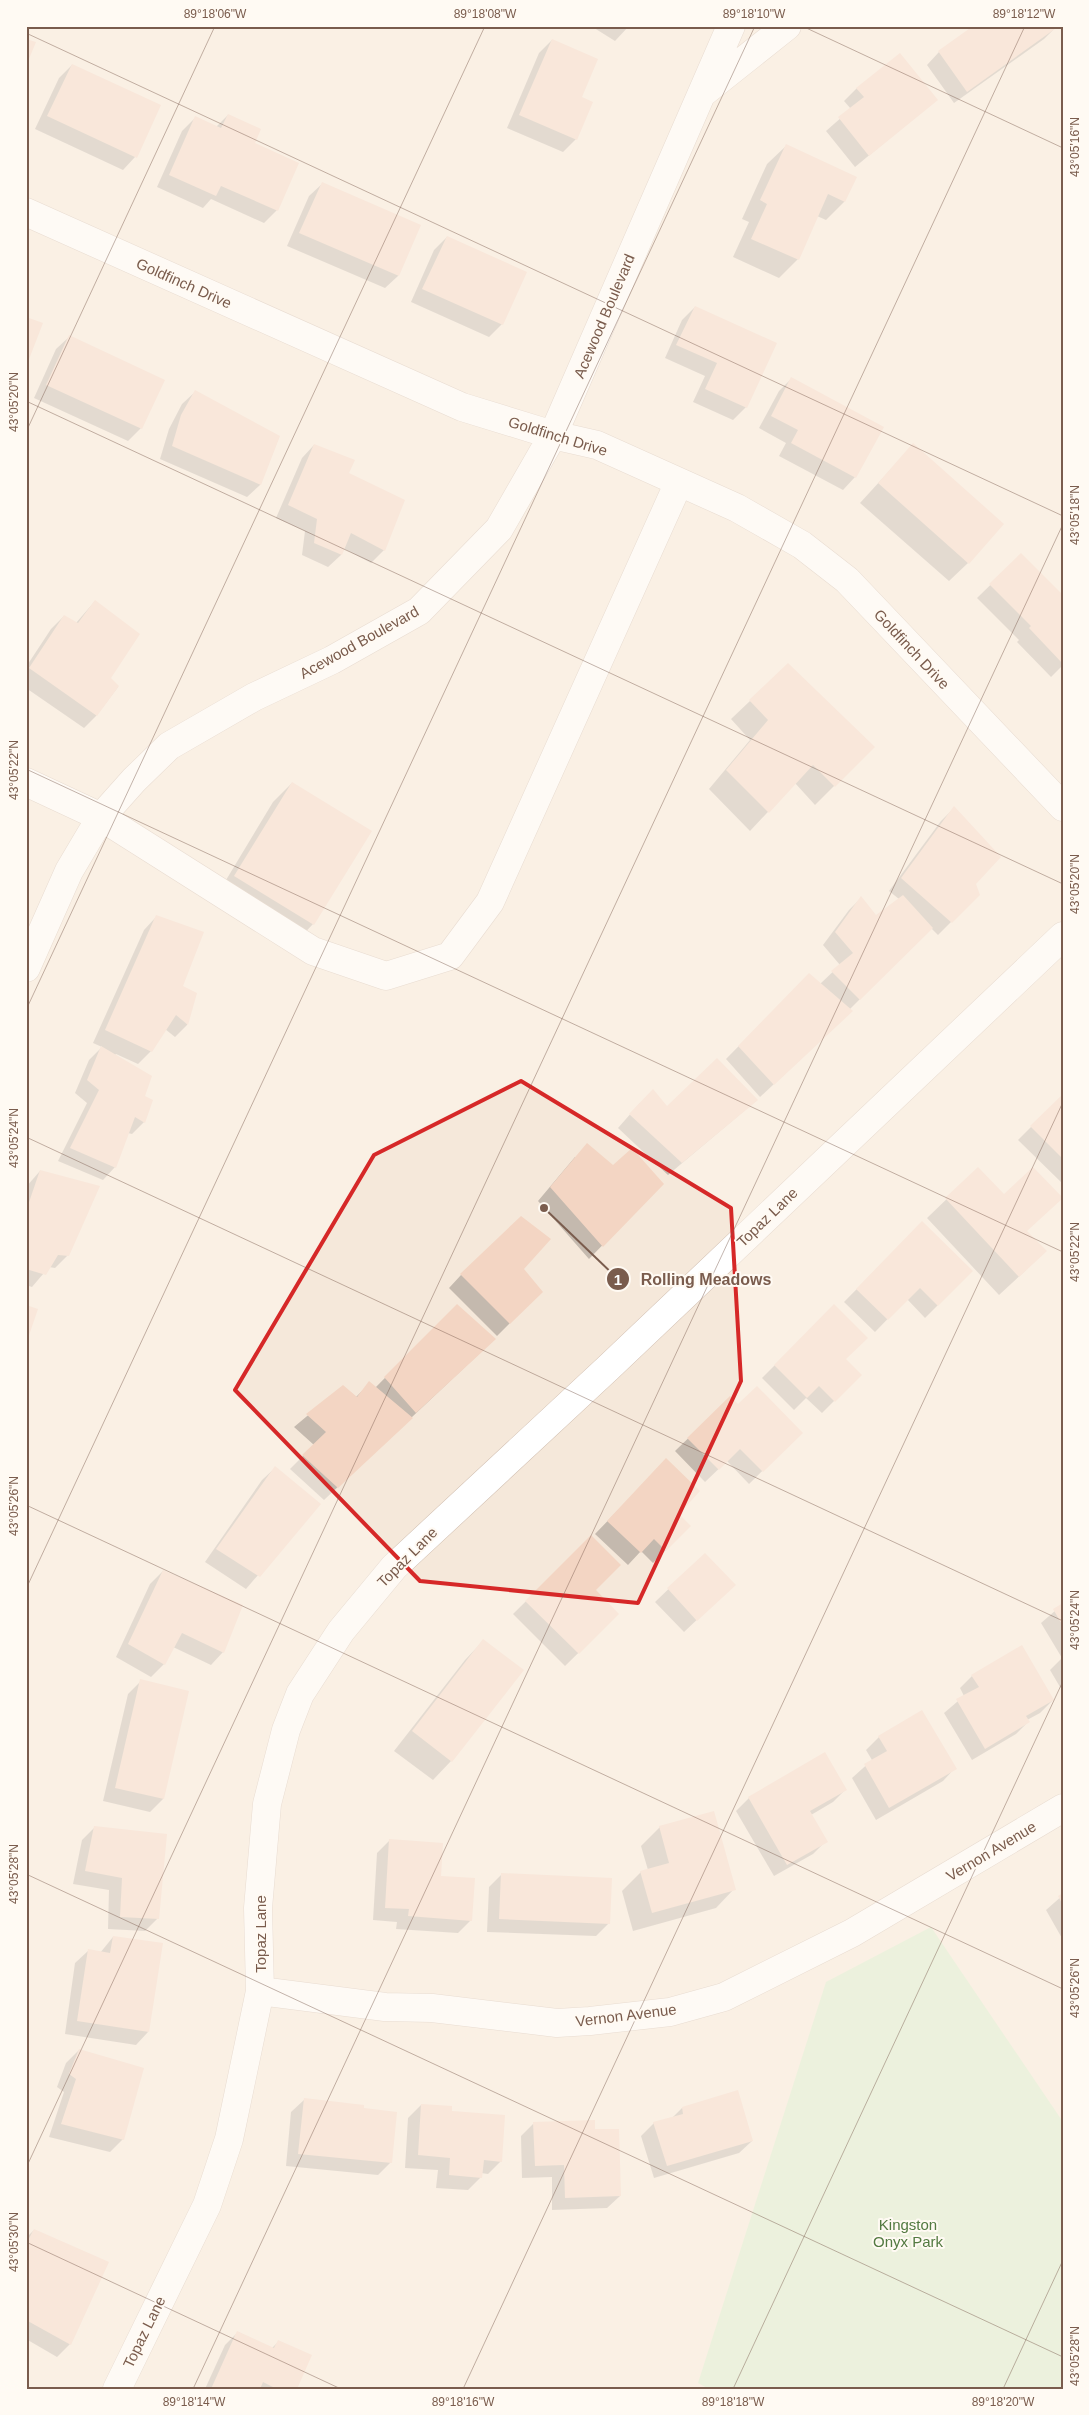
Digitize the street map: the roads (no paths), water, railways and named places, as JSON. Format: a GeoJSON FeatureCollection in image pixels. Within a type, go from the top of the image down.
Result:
{"type":"FeatureCollection","features":[{"type":"Feature","properties":{"kind":"street","name":"Acewood Boulevard"},"geometry":{"type":"LineString","coordinates":[[26,968],[69,871],[101,817],[134,780],[169,746],[254,697],[332,660],[419,611],[499,529],[554,435],[731,26]]}},
{"type":"Feature","properties":{"kind":"street","name":"Acewood Boulevard"},"geometry":{"type":"LineString","coordinates":[[702,93],[787,26]]}},
{"type":"Feature","properties":{"kind":"street","name":"Goldfinch Drive"},"geometry":{"type":"LineString","coordinates":[[26,212],[462,407],[554,435],[597,445],[737,508],[802,545],[847,580],[1063,807]]}},
{"type":"Feature","properties":{"kind":"street"},"geometry":{"type":"LineString","coordinates":[[26,782],[101,817],[313,951],[386,976],[450,956],[490,902],[680,482]]}},
{"type":"Feature","properties":{"kind":"street","name":"Topaz Lane"},"geometry":{"type":"LineString","coordinates":[[117,2389],[207,2205],[229,2139],[260,1991],[258,1908],[267,1804],[286,1730],[300,1694],[341,1631],[394,1566],[608,1368],[1063,936]]}},
{"type":"Feature","properties":{"kind":"street","name":"Vernon Avenue"},"geometry":{"type":"LineString","coordinates":[[260,1991],[385,2007],[432,2008],[557,2023],[670,2012],[724,1997],[852,1933],[1063,1808]]}},
{"type":"Feature","properties":{"kind":"place","name":"Rolling Meadows"},"geometry":{"type":"Point","coordinates":[544,1208]}},
{"type":"Feature","properties":{"kind":"park label","name":"Kingston Onyx Park"},"geometry":{"type":"Point","coordinates":[908,2232]}}]}
